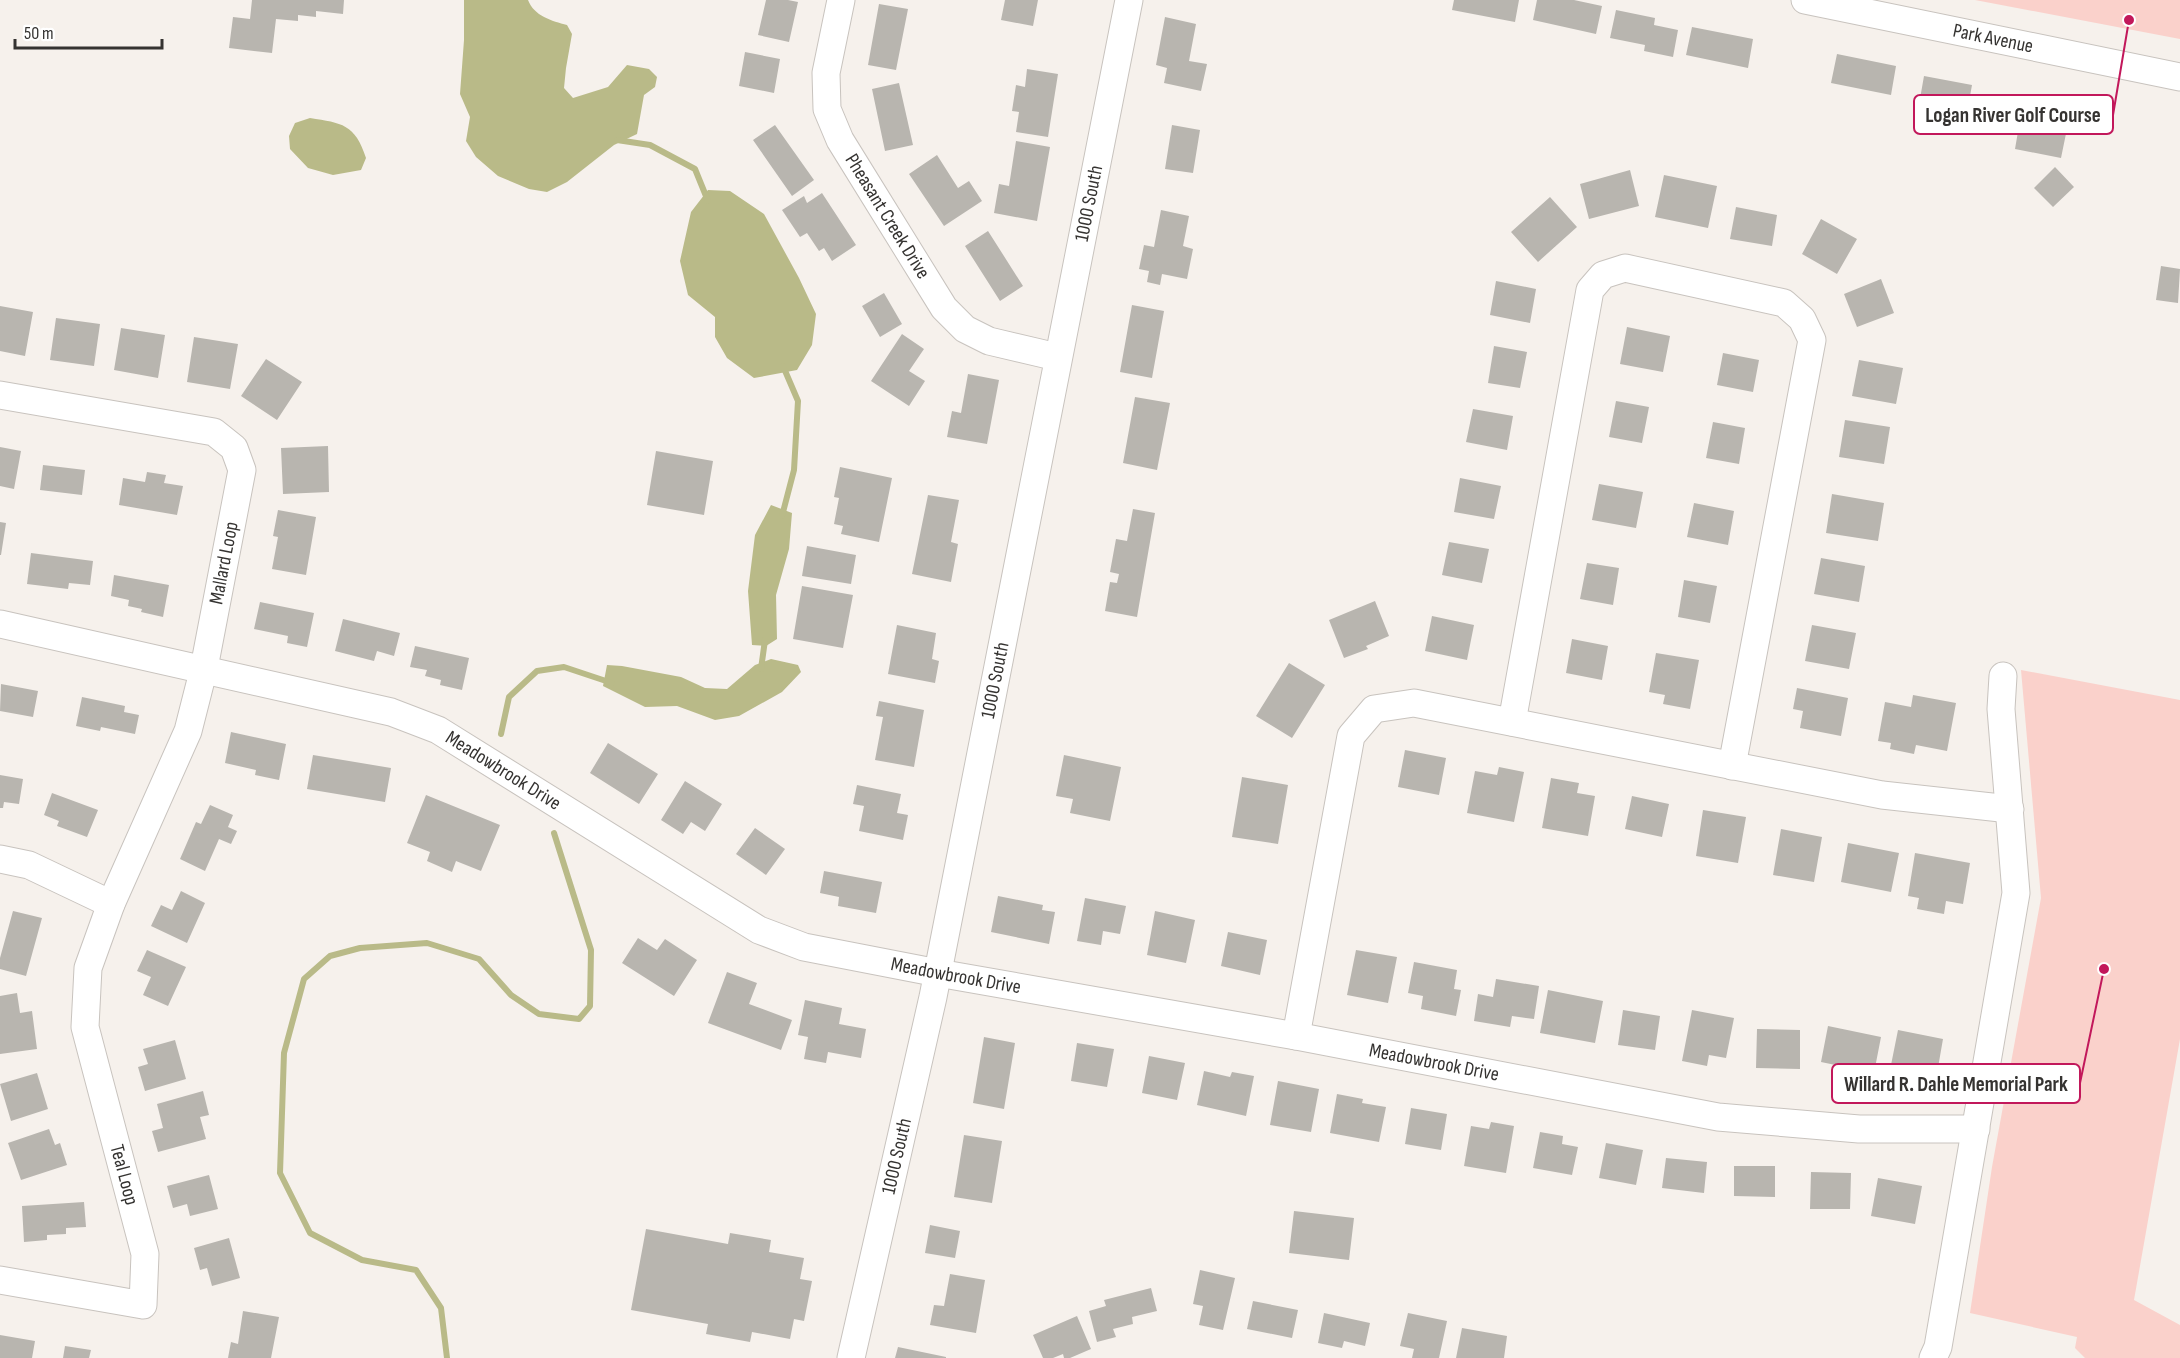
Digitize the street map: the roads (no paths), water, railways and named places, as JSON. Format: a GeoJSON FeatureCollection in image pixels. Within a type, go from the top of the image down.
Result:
{"type":"FeatureCollection","features":[{"type":"Feature","properties":{"kind":"street","name":"Pheasant Creek Drive"},"geometry":{"type":"LineString","coordinates":[[841,0],[826,73],[827,109],[840,140],[944,308],[965,329],[989,341],[1058,357]]}},
{"type":"Feature","properties":{"kind":"street","name":"1000 South"},"geometry":{"type":"LineString","coordinates":[[851,1358],[938,973],[1129,0]]}},
{"type":"Feature","properties":{"kind":"street","name":"Park Avenue"},"geometry":{"type":"LineString","coordinates":[[1805,0],[2180,77]]}},
{"type":"Feature","properties":{"kind":"street"},"geometry":{"type":"LineString","coordinates":[[1512,722],[1590,291],[1604,275],[1625,268],[1784,303],[1802,318],[1812,340],[1732,766]]}},
{"type":"Feature","properties":{"kind":"street","name":"Mallard Loop"},"geometry":{"type":"LineString","coordinates":[[0,395],[214,432],[234,448],[242,470],[204,668],[188,731],[111,904]]}},
{"type":"Feature","properties":{"kind":"street","name":"Meadowbrook Drive"},"geometry":{"type":"LineString","coordinates":[[0,624],[204,668],[391,712],[438,730],[759,930],[804,947],[1296,1036],[1718,1117],[1859,1129],[1976,1129]]}},
{"type":"Feature","properties":{"kind":"street"},"geometry":{"type":"LineString","coordinates":[[1933,1358],[1938,1347],[2016,893],[2001,709],[2003,676]]}},
{"type":"Feature","properties":{"kind":"street"},"geometry":{"type":"LineString","coordinates":[[1296,1036],[1351,736],[1374,709],[1414,704],[1882,795],[2010,809]]}},
{"type":"Feature","properties":{"kind":"street"},"geometry":{"type":"LineString","coordinates":[[0,859],[29,865],[111,904]]}},
{"type":"Feature","properties":{"kind":"street","name":"Teal Loop"},"geometry":{"type":"LineString","coordinates":[[0,1280],[143,1305],[144,1254],[85,1027],[88,968],[111,904]]}},
{"type":"Feature","properties":{"kind":"waterway"},"geometry":{"type":"LineString","coordinates":[[617,140],[650,145],[695,169],[708,201]]}},
{"type":"Feature","properties":{"kind":"waterway"},"geometry":{"type":"LineString","coordinates":[[782,516],[794,470],[798,401],[783,366]]}},
{"type":"Feature","properties":{"kind":"waterway"},"geometry":{"type":"LineString","coordinates":[[761,669],[765,640]]}},
{"type":"Feature","properties":{"kind":"waterway"},"geometry":{"type":"LineString","coordinates":[[501,734],[509,697],[537,671],[564,667],[612,683]]}},
{"type":"Feature","properties":{"kind":"waterway"},"geometry":{"type":"LineString","coordinates":[[447,1358],[441,1308],[416,1270],[362,1260],[310,1233],[280,1173],[284,1053],[304,979],[330,956],[360,948],[427,943],[479,959],[511,995],[539,1014],[579,1019],[590,1006],[591,950],[554,833]]}},
{"type":"Feature","properties":{"kind":"place","name":"Logan River Golf Course"},"geometry":{"type":"Point","coordinates":[2129,20]}},
{"type":"Feature","properties":{"kind":"place","name":"Willard R. Dahle Memorial Park"},"geometry":{"type":"Point","coordinates":[2104,969]}}]}
